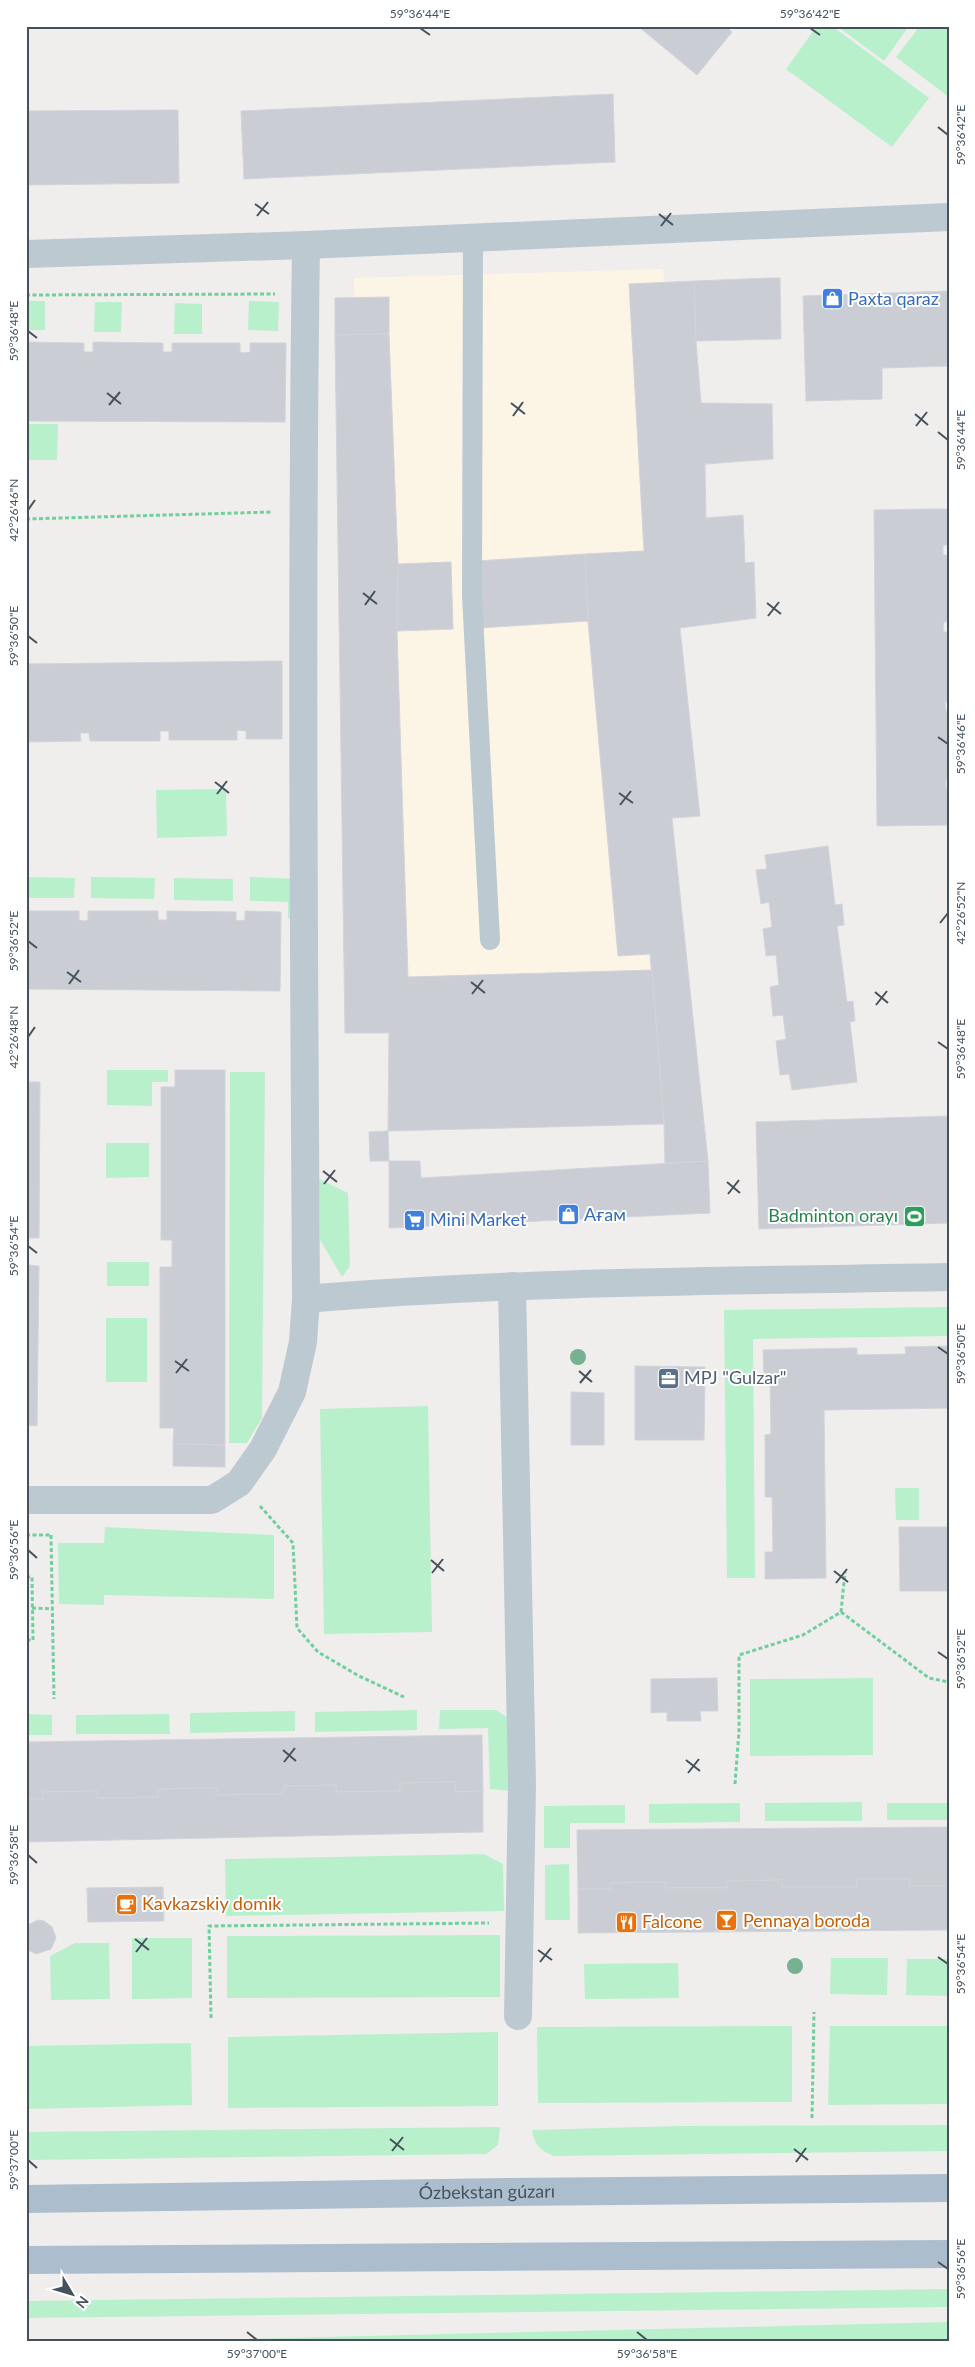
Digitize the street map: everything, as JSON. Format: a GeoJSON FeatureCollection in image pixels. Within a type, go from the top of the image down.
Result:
{"type":"FeatureCollection","features":[{"type":"Feature","properties":{"kind":"main road","name":"Ózbekstan gúzarı"},"geometry":{"type":"LineString","coordinates":[[26,2199],[949,2188]]}},
{"type":"Feature","properties":{"kind":"main road"},"geometry":{"type":"LineString","coordinates":[[26,2260],[949,2254]]}},
{"type":"Feature","properties":{"kind":"street"},"geometry":{"type":"LineString","coordinates":[[26,254],[306,245],[949,217]]}},
{"type":"Feature","properties":{"kind":"street"},"geometry":{"type":"LineString","coordinates":[[26,1500],[212,1500],[239,1483],[263,1449],[292,1392],[302,1342],[306,1299],[306,866],[303,756],[306,245]]}},
{"type":"Feature","properties":{"kind":"street"},"geometry":{"type":"LineString","coordinates":[[306,1299],[512,1286],[672,1281],[949,1278]]}},
{"type":"Feature","properties":{"kind":"street"},"geometry":{"type":"LineString","coordinates":[[512,1286],[522,1785],[518,2016]]}},
{"type":"Feature","properties":{"kind":"lane"},"geometry":{"type":"LineString","coordinates":[[474,238],[472,596],[490,940]]}},
{"type":"Feature","properties":{"kind":"path"},"geometry":{"type":"LineString","coordinates":[[26,295],[305,293]]}},
{"type":"Feature","properties":{"kind":"path"},"geometry":{"type":"LineString","coordinates":[[26,519],[305,511]]}},
{"type":"Feature","properties":{"kind":"path"},"geometry":{"type":"LineString","coordinates":[[239,1483],[293,1543],[297,1628],[318,1652],[359,1676],[404,1697]]}},
{"type":"Feature","properties":{"kind":"path"},"geometry":{"type":"LineString","coordinates":[[51,1535],[54,1699]]}},
{"type":"Feature","properties":{"kind":"path"},"geometry":{"type":"LineString","coordinates":[[841,1612],[845,1572]]}},
{"type":"Feature","properties":{"kind":"path"},"geometry":{"type":"LineString","coordinates":[[26,1577],[32,1577],[33,1640],[26,1640]]}},
{"type":"Feature","properties":{"kind":"path"},"geometry":{"type":"LineString","coordinates":[[32,1608],[53,1608]]}},
{"type":"Feature","properties":{"kind":"path"},"geometry":{"type":"LineString","coordinates":[[841,1612],[929,1678],[949,1682]]}},
{"type":"Feature","properties":{"kind":"path"},"geometry":{"type":"LineString","coordinates":[[735,1784],[739,1731],[739,1656],[803,1635],[841,1612]]}},
{"type":"Feature","properties":{"kind":"path"},"geometry":{"type":"LineString","coordinates":[[211,2018],[209,1926],[520,1923]]}},
{"type":"Feature","properties":{"kind":"path"},"geometry":{"type":"LineString","coordinates":[[812,2118],[814,2012]]}},
{"type":"Feature","properties":{"kind":"shaded area"},"geometry":{"type":"Polygon","coordinates":[[[663,269],[687,596],[627,607],[667,1010],[365,1015],[354,278],[663,269]]]}},
{"type":"Feature","properties":{"kind":"green space"},"geometry":{"type":"Polygon","coordinates":[[[817,26],[832,26],[929,98],[892,147],[786,69],[817,26]]]}},
{"type":"Feature","properties":{"kind":"green space"},"geometry":{"type":"Polygon","coordinates":[[[837,26],[909,26],[884,61],[837,26]]]}},
{"type":"Feature","properties":{"kind":"green space"},"geometry":{"type":"Polygon","coordinates":[[[920,26],[949,26],[949,97],[896,57],[920,26]]]}},
{"type":"Feature","properties":{"kind":"green space"},"geometry":{"type":"Polygon","coordinates":[[[26,301],[45,301],[45,330],[26,330],[26,301]]]}},
{"type":"Feature","properties":{"kind":"green space"},"geometry":{"type":"Polygon","coordinates":[[[249,301],[279,302],[278,331],[248,330],[249,301]]]}},
{"type":"Feature","properties":{"kind":"green space"},"geometry":{"type":"Polygon","coordinates":[[[95,302],[122,302],[121,332],[94,332],[95,302]]]}},
{"type":"Feature","properties":{"kind":"green space"},"geometry":{"type":"Polygon","coordinates":[[[175,303],[202,304],[202,334],[174,334],[175,303]]]}},
{"type":"Feature","properties":{"kind":"green space"},"geometry":{"type":"Polygon","coordinates":[[[26,424],[58,424],[57,460],[26,460],[26,424]]]}},
{"type":"Feature","properties":{"kind":"green space"},"geometry":{"type":"Polygon","coordinates":[[[226,789],[227,836],[157,838],[156,790],[226,789]]]}},
{"type":"Feature","properties":{"kind":"green space"},"geometry":{"type":"Polygon","coordinates":[[[26,877],[75,878],[74,898],[26,898],[26,877]]]}},
{"type":"Feature","properties":{"kind":"green space"},"geometry":{"type":"Polygon","coordinates":[[[91,877],[155,878],[154,899],[91,898],[91,877]]]}},
{"type":"Feature","properties":{"kind":"green space"},"geometry":{"type":"Polygon","coordinates":[[[250,877],[299,879],[297,919],[288,918],[288,902],[250,901],[250,877]]]}},
{"type":"Feature","properties":{"kind":"green space"},"geometry":{"type":"Polygon","coordinates":[[[174,878],[233,879],[233,901],[174,900],[174,878]]]}},
{"type":"Feature","properties":{"kind":"green space"},"geometry":{"type":"Polygon","coordinates":[[[107,1070],[168,1070],[168,1082],[152,1082],[152,1106],[107,1105],[107,1070]]]}},
{"type":"Feature","properties":{"kind":"green space"},"geometry":{"type":"Polygon","coordinates":[[[230,1072],[265,1072],[262,1418],[247,1443],[229,1443],[230,1072]]]}},
{"type":"Feature","properties":{"kind":"green space"},"geometry":{"type":"Polygon","coordinates":[[[106,1143],[149,1143],[149,1177],[106,1178],[106,1143]]]}},
{"type":"Feature","properties":{"kind":"green space"},"geometry":{"type":"Polygon","coordinates":[[[319,1179],[348,1193],[350,1266],[342,1277],[320,1240],[319,1179]]]}},
{"type":"Feature","properties":{"kind":"green space"},"geometry":{"type":"Polygon","coordinates":[[[107,1262],[149,1262],[149,1286],[107,1286],[107,1262]]]}},
{"type":"Feature","properties":{"kind":"green space"},"geometry":{"type":"Polygon","coordinates":[[[949,1307],[949,1336],[753,1339],[755,1578],[727,1578],[724,1310],[949,1307]]]}},
{"type":"Feature","properties":{"kind":"green space"},"geometry":{"type":"Polygon","coordinates":[[[106,1318],[147,1318],[147,1382],[106,1382],[106,1318]]]}},
{"type":"Feature","properties":{"kind":"green space"},"geometry":{"type":"Polygon","coordinates":[[[428,1406],[432,1632],[324,1634],[320,1409],[428,1406]]]}},
{"type":"Feature","properties":{"kind":"green space"},"geometry":{"type":"Polygon","coordinates":[[[895,1488],[919,1488],[919,1520],[896,1520],[895,1488]]]}},
{"type":"Feature","properties":{"kind":"green space"},"geometry":{"type":"Polygon","coordinates":[[[105,1527],[274,1535],[274,1599],[104,1595],[104,1605],[59,1604],[58,1543],[104,1543],[105,1527]]]}},
{"type":"Feature","properties":{"kind":"green space"},"geometry":{"type":"Polygon","coordinates":[[[873,1678],[873,1755],[750,1756],[750,1679],[873,1678]]]}},
{"type":"Feature","properties":{"kind":"green space"},"geometry":{"type":"Polygon","coordinates":[[[417,1710],[417,1730],[315,1732],[315,1712],[417,1710]]]}},
{"type":"Feature","properties":{"kind":"green space"},"geometry":{"type":"Polygon","coordinates":[[[440,1710],[496,1710],[507,1717],[511,1791],[490,1789],[488,1728],[439,1729],[440,1710]]]}},
{"type":"Feature","properties":{"kind":"green space"},"geometry":{"type":"Polygon","coordinates":[[[295,1711],[295,1731],[190,1733],[190,1713],[295,1711]]]}},
{"type":"Feature","properties":{"kind":"green space"},"geometry":{"type":"Polygon","coordinates":[[[26,1714],[52,1715],[52,1735],[26,1735],[26,1714]]]}},
{"type":"Feature","properties":{"kind":"green space"},"geometry":{"type":"Polygon","coordinates":[[[169,1714],[170,1734],[76,1734],[76,1715],[169,1714]]]}},
{"type":"Feature","properties":{"kind":"green space"},"geometry":{"type":"Polygon","coordinates":[[[862,1802],[862,1821],[765,1821],[765,1803],[862,1802]]]}},
{"type":"Feature","properties":{"kind":"green space"},"geometry":{"type":"Polygon","coordinates":[[[740,1803],[740,1822],[649,1823],[649,1804],[740,1803]]]}},
{"type":"Feature","properties":{"kind":"green space"},"geometry":{"type":"Polygon","coordinates":[[[887,1803],[949,1803],[949,1820],[887,1820],[887,1803]]]}},
{"type":"Feature","properties":{"kind":"green space"},"geometry":{"type":"Polygon","coordinates":[[[625,1805],[625,1823],[570,1823],[570,1848],[544,1848],[544,1806],[625,1805]]]}},
{"type":"Feature","properties":{"kind":"green space"},"geometry":{"type":"Polygon","coordinates":[[[484,1854],[503,1864],[504,1911],[226,1916],[225,1859],[484,1854]]]}},
{"type":"Feature","properties":{"kind":"green space"},"geometry":{"type":"Polygon","coordinates":[[[569,1864],[570,1920],[545,1920],[545,1865],[569,1864]]]}},
{"type":"Feature","properties":{"kind":"green space"},"geometry":{"type":"Polygon","coordinates":[[[500,1935],[500,1997],[227,1998],[227,1936],[500,1935]]]}},
{"type":"Feature","properties":{"kind":"green space"},"geometry":{"type":"Polygon","coordinates":[[[132,1938],[192,1938],[192,1998],[132,1999],[132,1938]]]}},
{"type":"Feature","properties":{"kind":"green space"},"geometry":{"type":"Polygon","coordinates":[[[75,1943],[109,1943],[110,1999],[51,2000],[50,1956],[75,1943]]]}},
{"type":"Feature","properties":{"kind":"green space"},"geometry":{"type":"Polygon","coordinates":[[[831,1958],[888,1958],[887,1995],[830,1994],[831,1958]]]}},
{"type":"Feature","properties":{"kind":"green space"},"geometry":{"type":"Polygon","coordinates":[[[907,1959],[949,1959],[949,1996],[906,1995],[907,1959]]]}},
{"type":"Feature","properties":{"kind":"green space"},"geometry":{"type":"Polygon","coordinates":[[[678,1963],[679,1998],[585,1999],[584,1964],[678,1963]]]}},
{"type":"Feature","properties":{"kind":"green space"},"geometry":{"type":"Polygon","coordinates":[[[792,2026],[792,2102],[538,2103],[537,2027],[792,2026]]]}},
{"type":"Feature","properties":{"kind":"green space"},"geometry":{"type":"Polygon","coordinates":[[[830,2026],[949,2026],[949,2104],[828,2105],[830,2026]]]}},
{"type":"Feature","properties":{"kind":"green space"},"geometry":{"type":"Polygon","coordinates":[[[498,2032],[498,2106],[228,2108],[228,2037],[498,2032]]]}},
{"type":"Feature","properties":{"kind":"green space"},"geometry":{"type":"Polygon","coordinates":[[[191,2043],[192,2105],[26,2109],[26,2046],[191,2043]]]}},
{"type":"Feature","properties":{"kind":"green space"},"geometry":{"type":"Polygon","coordinates":[[[949,2125],[949,2151],[554,2156],[538,2146],[532,2130],[679,2126],[949,2125]]]}},
{"type":"Feature","properties":{"kind":"green space"},"geometry":{"type":"Polygon","coordinates":[[[500,2127],[498,2145],[486,2154],[26,2160],[26,2132],[500,2127]]]}},
{"type":"Feature","properties":{"kind":"green space"},"geometry":{"type":"Polygon","coordinates":[[[949,2289],[949,2307],[26,2318],[26,2301],[949,2289]]]}},
{"type":"Feature","properties":{"kind":"green space"},"geometry":{"type":"Polygon","coordinates":[[[949,2322],[949,2341],[159,2341],[949,2322]]]}},
{"type":"Feature","properties":{"kind":"building"},"geometry":{"type":"Polygon","coordinates":[[[638,26],[725,26],[732,32],[697,75],[638,26]]]}},
{"type":"Feature","properties":{"kind":"building"},"geometry":{"type":"Polygon","coordinates":[[[613,94],[615,162],[244,179],[241,111],[613,94]]]}},
{"type":"Feature","properties":{"kind":"building"},"geometry":{"type":"Polygon","coordinates":[[[178,110],[179,183],[26,185],[26,111],[178,110]]]}},
{"type":"Feature","properties":{"kind":"building"},"geometry":{"type":"Polygon","coordinates":[[[780,278],[781,339],[696,341],[694,281],[780,278]]]}},
{"type":"Feature","properties":{"kind":"building"},"geometry":{"type":"Polygon","coordinates":[[[694,281],[701,403],[772,404],[773,459],[705,464],[706,518],[743,515],[745,563],[754,562],[756,618],[680,628],[700,816],[672,818],[708,1161],[665,1163],[664,1124],[650,954],[618,956],[588,621],[585,554],[644,551],[629,284],[694,281]]]}},
{"type":"Feature","properties":{"kind":"building"},"geometry":{"type":"Polygon","coordinates":[[[949,291],[949,366],[882,368],[882,399],[806,401],[803,296],[949,291]]]}},
{"type":"Feature","properties":{"kind":"building"},"geometry":{"type":"Polygon","coordinates":[[[389,297],[389,334],[335,335],[335,298],[389,297]]]}},
{"type":"Feature","properties":{"kind":"building"},"geometry":{"type":"Polygon","coordinates":[[[389,334],[398,564],[397,631],[408,977],[652,970],[664,1124],[388,1131],[389,1033],[345,1033],[335,335],[389,334]]]}},
{"type":"Feature","properties":{"kind":"building"},"geometry":{"type":"Polygon","coordinates":[[[26,342],[84,343],[84,352],[93,352],[93,342],[163,343],[163,352],[172,352],[172,343],[240,343],[240,352],[245,353],[250,352],[250,343],[286,343],[285,422],[26,421],[26,342]]]}},
{"type":"Feature","properties":{"kind":"building"},"geometry":{"type":"Polygon","coordinates":[[[949,509],[949,545],[943,545],[943,555],[949,555],[949,622],[944,622],[943,627],[944,632],[949,632],[949,702],[945,702],[946,711],[949,711],[949,779],[946,779],[946,789],[949,789],[949,825],[877,826],[874,510],[949,509]]]}},
{"type":"Feature","properties":{"kind":"building"},"geometry":{"type":"Polygon","coordinates":[[[585,554],[588,621],[480,628],[476,561],[585,554]]]}},
{"type":"Feature","properties":{"kind":"building"},"geometry":{"type":"Polygon","coordinates":[[[451,562],[453,629],[397,631],[398,564],[451,562]]]}},
{"type":"Feature","properties":{"kind":"building"},"geometry":{"type":"Polygon","coordinates":[[[282,661],[282,739],[246,739],[246,731],[237,730],[237,740],[169,740],[169,731],[160,731],[160,741],[90,741],[89,733],[80,733],[81,741],[26,742],[26,664],[282,661]]]}},
{"type":"Feature","properties":{"kind":"building"},"geometry":{"type":"Polygon","coordinates":[[[828,846],[835,905],[842,904],[844,925],[837,926],[847,1002],[853,1001],[855,1021],[850,1022],[857,1082],[792,1090],[789,1074],[780,1075],[776,1041],[786,1039],[783,1015],[773,1016],[770,987],[779,985],[776,955],[766,956],[763,929],[772,927],[769,902],[761,904],[756,870],[767,869],[765,855],[828,846]]]}},
{"type":"Feature","properties":{"kind":"building"},"geometry":{"type":"Polygon","coordinates":[[[26,911],[79,911],[79,920],[84,921],[88,920],[88,911],[158,911],[158,920],[167,920],[167,911],[236,912],[236,921],[245,920],[245,911],[281,912],[280,991],[26,989],[26,911]]]}},
{"type":"Feature","properties":{"kind":"building"},"geometry":{"type":"Polygon","coordinates":[[[26,1064],[27,1082],[40,1082],[39,1238],[28,1238],[28,1265],[39,1266],[37,1426],[26,1425],[26,1064]]]}},
{"type":"Feature","properties":{"kind":"building"},"geometry":{"type":"Polygon","coordinates":[[[175,1070],[225,1070],[225,1445],[173,1444],[174,1428],[160,1428],[160,1267],[172,1267],[172,1240],[161,1240],[161,1087],[175,1087],[175,1070]]]}},
{"type":"Feature","properties":{"kind":"building"},"geometry":{"type":"Polygon","coordinates":[[[949,1116],[949,1223],[759,1229],[756,1122],[949,1116]]]}},
{"type":"Feature","properties":{"kind":"building"},"geometry":{"type":"Polygon","coordinates":[[[388,1131],[389,1161],[370,1161],[369,1132],[388,1131]]]}},
{"type":"Feature","properties":{"kind":"building"},"geometry":{"type":"Polygon","coordinates":[[[389,1161],[420,1161],[421,1178],[708,1161],[710,1213],[389,1228],[389,1161]]]}},
{"type":"Feature","properties":{"kind":"building"},"geometry":{"type":"Polygon","coordinates":[[[949,1346],[949,1408],[824,1410],[826,1578],[765,1579],[765,1552],[773,1552],[772,1497],[765,1497],[765,1435],[771,1434],[770,1378],[764,1378],[763,1350],[857,1348],[857,1355],[906,1354],[905,1347],[949,1346]]]}},
{"type":"Feature","properties":{"kind":"building"},"geometry":{"type":"Polygon","coordinates":[[[635,1366],[705,1367],[704,1440],[635,1440],[635,1366]]]}},
{"type":"Feature","properties":{"kind":"building"},"geometry":{"type":"Polygon","coordinates":[[[571,1392],[604,1393],[604,1445],[571,1445],[571,1392]]]}},
{"type":"Feature","properties":{"kind":"building"},"geometry":{"type":"Polygon","coordinates":[[[173,1444],[225,1445],[225,1467],[173,1466],[173,1444]]]}},
{"type":"Feature","properties":{"kind":"building"},"geometry":{"type":"Polygon","coordinates":[[[899,1527],[949,1527],[949,1591],[900,1591],[899,1527]]]}},
{"type":"Feature","properties":{"kind":"building"},"geometry":{"type":"Polygon","coordinates":[[[717,1678],[718,1711],[700,1711],[701,1721],[667,1721],[667,1712],[651,1713],[651,1679],[717,1678]]]}},
{"type":"Feature","properties":{"kind":"building"},"geometry":{"type":"Polygon","coordinates":[[[482,1735],[483,1791],[455,1792],[455,1782],[400,1783],[400,1791],[336,1792],[336,1785],[284,1786],[284,1794],[216,1795],[216,1788],[158,1789],[158,1797],[97,1798],[97,1791],[43,1792],[44,1799],[26,1799],[26,1742],[482,1735]]]}},
{"type":"Feature","properties":{"kind":"building"},"geometry":{"type":"Polygon","coordinates":[[[455,1782],[455,1792],[483,1791],[483,1832],[26,1842],[26,1799],[44,1799],[43,1792],[97,1791],[97,1798],[158,1797],[158,1789],[216,1788],[216,1795],[284,1794],[284,1786],[336,1785],[336,1792],[400,1791],[400,1783],[455,1782]]]}},
{"type":"Feature","properties":{"kind":"building"},"geometry":{"type":"Polygon","coordinates":[[[949,1827],[949,1886],[910,1886],[909,1879],[857,1879],[857,1887],[782,1887],[782,1880],[727,1881],[727,1888],[665,1888],[665,1882],[612,1883],[611,1889],[578,1889],[577,1830],[949,1827]]]}},
{"type":"Feature","properties":{"kind":"building"},"geometry":{"type":"Polygon","coordinates":[[[857,1879],[909,1879],[910,1886],[949,1886],[949,1930],[578,1933],[578,1889],[611,1889],[612,1883],[665,1882],[665,1888],[727,1888],[727,1881],[782,1880],[782,1887],[857,1887],[857,1879]]]}},
{"type":"Feature","properties":{"kind":"building","name":"Kavkazskiy domik"},"geometry":{"type":"Polygon","coordinates":[[[163,1887],[164,1921],[88,1922],[87,1888],[163,1887]]]}},
{"type":"Feature","properties":{"kind":"building"},"geometry":{"type":"Polygon","coordinates":[[[38,1920],[44,1921],[52,1927],[56,1938],[51,1949],[36,1954],[26,1949],[26,1926],[38,1920]]]}},
{"type":"Feature","properties":{"kind":"place","name":"Paxta qaraz"},"geometry":{"type":"Point","coordinates":[832,299]}},
{"type":"Feature","properties":{"kind":"place","name":"Ағам"},"geometry":{"type":"Point","coordinates":[568,1215]}},
{"type":"Feature","properties":{"kind":"place","name":"Badminton orayı"},"geometry":{"type":"Point","coordinates":[914,1216]}},
{"type":"Feature","properties":{"kind":"place","name":"Mini Market"},"geometry":{"type":"Point","coordinates":[414,1220]}},
{"type":"Feature","properties":{"kind":"place","name":"MPJ \"Gulzar\""},"geometry":{"type":"Point","coordinates":[668,1378]}},
{"type":"Feature","properties":{"kind":"place","name":"Kavkazskiy domik"},"geometry":{"type":"Point","coordinates":[126,1904]}},
{"type":"Feature","properties":{"kind":"place","name":"Pennaya boroda"},"geometry":{"type":"Point","coordinates":[727,1921]}},
{"type":"Feature","properties":{"kind":"place","name":"Falcone"},"geometry":{"type":"Point","coordinates":[626,1922]}}]}
